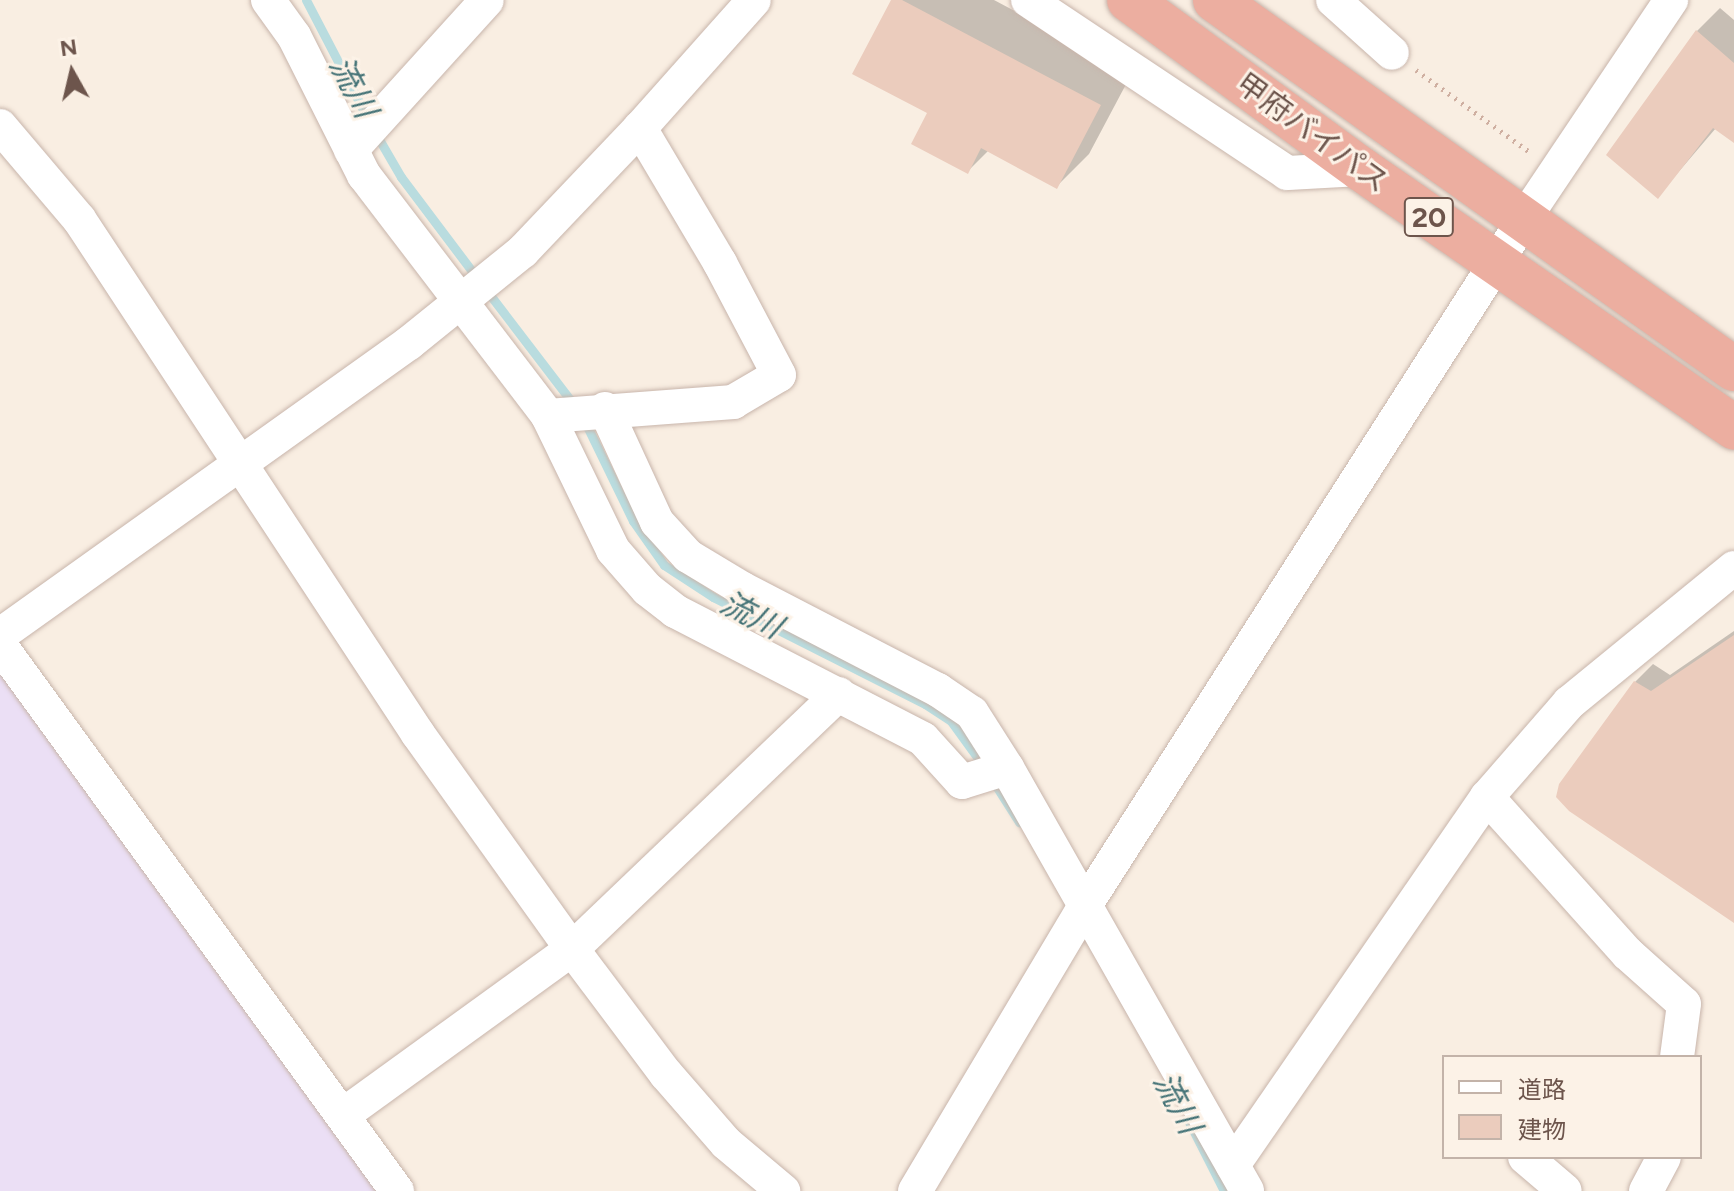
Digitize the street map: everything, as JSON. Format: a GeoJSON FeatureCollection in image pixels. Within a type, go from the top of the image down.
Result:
{"type":"FeatureCollection","features":[{"type":"Feature","properties":{"kind":"highway","name":"甲府バイパス"},"geometry":{"type":"LineString","coordinates":[[1129,0],[1495,264],[1734,427]]}},
{"type":"Feature","properties":{"kind":"highway","name":"甲府バイパス"},"geometry":{"type":"LineString","coordinates":[[1215,0],[1734,369]]}},
{"type":"Feature","properties":{"kind":"street"},"geometry":{"type":"LineString","coordinates":[[268,0],[294,36],[364,175],[548,416],[613,550],[647,589],[675,611],[923,739],[962,782],[1007,768]]}},
{"type":"Feature","properties":{"kind":"street"},"geometry":{"type":"LineString","coordinates":[[351,150],[487,0]]}},
{"type":"Feature","properties":{"kind":"street"},"geometry":{"type":"LineString","coordinates":[[0,635],[461,303],[523,251],[640,128],[754,0]]}},
{"type":"Feature","properties":{"kind":"street"},"geometry":{"type":"LineString","coordinates":[[1028,0],[1287,173],[1361,169]]}},
{"type":"Feature","properties":{"kind":"street"},"geometry":{"type":"LineString","coordinates":[[1333,0],[1392,53]]}},
{"type":"Feature","properties":{"kind":"street"},"geometry":{"type":"LineString","coordinates":[[915,1191],[1086,904],[1556,171],[1657,6]]}},
{"type":"Feature","properties":{"kind":"street"},"geometry":{"type":"LineString","coordinates":[[0,126],[79,219],[418,734],[572,949],[666,1074],[726,1143],[783,1191]]}},
{"type":"Feature","properties":{"kind":"street"},"geometry":{"type":"LineString","coordinates":[[548,416],[605,409],[733,402],[779,375],[720,263],[640,128]]}},
{"type":"Feature","properties":{"kind":"street"},"geometry":{"type":"LineString","coordinates":[[605,409],[657,522],[688,556],[743,589],[938,690],[972,713],[1086,904],[1240,1178],[1487,797],[1569,703],[1734,568]]}},
{"type":"Feature","properties":{"kind":"street"},"geometry":{"type":"LineString","coordinates":[[0,645],[397,1191]]}},
{"type":"Feature","properties":{"kind":"street"},"geometry":{"type":"LineString","coordinates":[[343,1115],[572,949],[839,694]]}},
{"type":"Feature","properties":{"kind":"street"},"geometry":{"type":"LineString","coordinates":[[1487,797],[1627,953],[1684,1004],[1677,1055]]}},
{"type":"Feature","properties":{"kind":"street"},"geometry":{"type":"LineString","coordinates":[[1527,1159],[1565,1191]]}},
{"type":"Feature","properties":{"kind":"street"},"geometry":{"type":"LineString","coordinates":[[1646,1191],[1663,1159]]}},
{"type":"Feature","properties":{"kind":"path"},"geometry":{"type":"LineString","coordinates":[[1392,53],[1556,171]]}},
{"type":"Feature","properties":{"kind":"shaded area"},"geometry":{"type":"Polygon","coordinates":[[[0,666],[385,1191],[0,1191],[0,666]]]}},
{"type":"Feature","properties":{"kind":"building"},"geometry":{"type":"Polygon","coordinates":[[[891,0],[902,0],[1101,105],[1057,189],[981,148],[968,174],[911,144],[927,113],[852,74],[891,0]]]}},
{"type":"Feature","properties":{"kind":"building"},"geometry":{"type":"Polygon","coordinates":[[[1696,30],[1734,63],[1734,143],[1713,128],[1658,199],[1606,155],[1696,30]]]}},
{"type":"Feature","properties":{"kind":"building"},"geometry":{"type":"Polygon","coordinates":[[[1734,635],[1734,923],[1569,811],[1556,797],[1559,784],[1634,681],[1651,691],[1734,635]]]}},
{"type":"Feature","properties":{"kind":"waterway","name":"流川"},"geometry":{"type":"LineString","coordinates":[[306,0],[369,121]]}},
{"type":"Feature","properties":{"kind":"waterway","name":"流川"},"geometry":{"type":"LineString","coordinates":[[376,134],[401,177],[478,279]]}},
{"type":"Feature","properties":{"kind":"waterway","name":"流川"},"geometry":{"type":"LineString","coordinates":[[487,291],[575,406]]}},
{"type":"Feature","properties":{"kind":"waterway","name":"流川"},"geometry":{"type":"LineString","coordinates":[[585,422],[633,521],[664,565],[713,597],[925,704],[951,721],[985,768]]}},
{"type":"Feature","properties":{"kind":"waterway","name":"流川"},"geometry":{"type":"LineString","coordinates":[[993,781],[1019,822]]}},
{"type":"Feature","properties":{"kind":"waterway","name":"流川"},"geometry":{"type":"LineString","coordinates":[[1188,1120],[1224,1191]]}}]}
